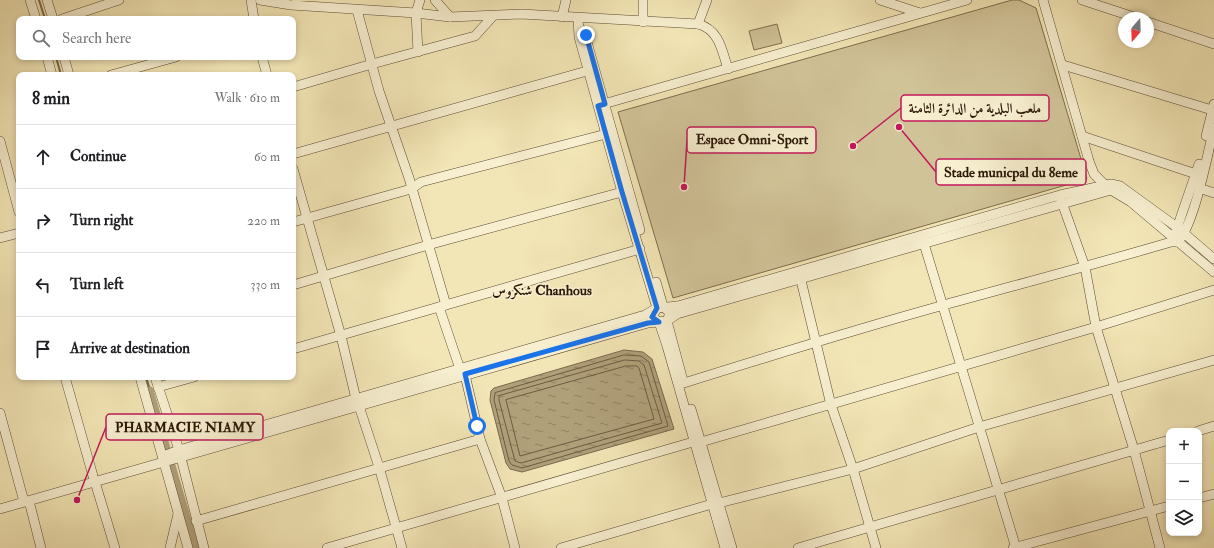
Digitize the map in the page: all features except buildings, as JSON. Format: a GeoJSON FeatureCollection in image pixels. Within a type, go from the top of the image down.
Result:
{"type":"FeatureCollection","features":[{"type":"Feature","properties":{"kind":"street"},"geometry":{"type":"LineString","coordinates":[[30,0],[35,16]]}},
{"type":"Feature","properties":{"kind":"street"},"geometry":{"type":"LineString","coordinates":[[47,0],[52,16]]}},
{"type":"Feature","properties":{"kind":"street"},"geometry":{"type":"LineString","coordinates":[[71,16],[119,0]]}},
{"type":"Feature","properties":{"kind":"street"},"geometry":{"type":"LineString","coordinates":[[251,0],[254,16]]}},
{"type":"Feature","properties":{"kind":"street"},"geometry":{"type":"LineString","coordinates":[[260,0],[357,10],[416,13],[450,17],[521,14],[698,24],[715,33],[728,69]]}},
{"type":"Feature","properties":{"kind":"street"},"geometry":{"type":"LineString","coordinates":[[418,52],[416,13],[420,0]]}},
{"type":"Feature","properties":{"kind":"street"},"geometry":{"type":"LineString","coordinates":[[435,0],[450,17]]}},
{"type":"Feature","properties":{"kind":"street"},"geometry":{"type":"LineString","coordinates":[[562,17],[566,0]]}},
{"type":"Feature","properties":{"kind":"street"},"geometry":{"type":"LineString","coordinates":[[643,0],[643,22]]}},
{"type":"Feature","properties":{"kind":"street"},"geometry":{"type":"LineString","coordinates":[[698,24],[707,0]]}},
{"type":"Feature","properties":{"kind":"street"},"geometry":{"type":"LineString","coordinates":[[880,0],[920,13]]}},
{"type":"Feature","properties":{"kind":"street"},"geometry":{"type":"LineString","coordinates":[[602,104],[967,0]]}},
{"type":"Feature","properties":{"kind":"street"},"geometry":{"type":"LineString","coordinates":[[1044,0],[1094,174],[1105,185]]}},
{"type":"Feature","properties":{"kind":"street"},"geometry":{"type":"LineString","coordinates":[[1082,0],[1103,3],[1123,12]]}},
{"type":"Feature","properties":{"kind":"street"},"geometry":{"type":"LineString","coordinates":[[357,10],[372,64],[428,245],[442,306],[480,438],[502,498],[515,548]]}},
{"type":"Feature","properties":{"kind":"street"},"geometry":{"type":"LineString","coordinates":[[296,87],[372,64],[475,36],[493,16]]}},
{"type":"Feature","properties":{"kind":"street"},"geometry":{"type":"LineString","coordinates":[[578,18],[579,37],[592,69],[628,188],[660,307]]}},
{"type":"Feature","properties":{"kind":"street"},"geometry":{"type":"LineString","coordinates":[[1154,24],[1214,44]]}},
{"type":"Feature","properties":{"kind":"street"},"geometry":{"type":"LineString","coordinates":[[48,60],[51,72]]}},
{"type":"Feature","properties":{"kind":"street"},"geometry":{"type":"LineString","coordinates":[[65,60],[68,72]]}},
{"type":"Feature","properties":{"kind":"street"},"geometry":{"type":"LineString","coordinates":[[123,72],[165,60]]}},
{"type":"Feature","properties":{"kind":"street"},"geometry":{"type":"LineString","coordinates":[[263,60],[266,72]]}},
{"type":"Feature","properties":{"kind":"street"},"geometry":{"type":"LineString","coordinates":[[1063,65],[1213,107],[1182,231]]}},
{"type":"Feature","properties":{"kind":"street"},"geometry":{"type":"LineString","coordinates":[[296,153],[592,69]]}},
{"type":"Feature","properties":{"kind":"street"},"geometry":{"type":"LineString","coordinates":[[602,104],[606,134],[640,249],[660,307],[670,313],[663,322]]}},
{"type":"Feature","properties":{"kind":"street"},"geometry":{"type":"LineString","coordinates":[[684,383],[815,342],[1085,267],[1174,240],[1182,231],[1199,188],[1214,128]]}},
{"type":"Feature","properties":{"kind":"street"},"geometry":{"type":"LineString","coordinates":[[296,221],[411,189],[421,182],[606,134]]}},
{"type":"Feature","properties":{"kind":"street"},"geometry":{"type":"LineString","coordinates":[[1082,136],[1196,174]]}},
{"type":"Feature","properties":{"kind":"street"},"geometry":{"type":"LineString","coordinates":[[0,141],[16,201]]}},
{"type":"Feature","properties":{"kind":"street"},"geometry":{"type":"LineString","coordinates":[[296,179],[308,218],[322,276],[341,336],[358,403],[379,467],[402,548]]}},
{"type":"Feature","properties":{"kind":"street"},"geometry":{"type":"LineString","coordinates":[[0,509],[94,479],[462,372],[645,315],[660,307],[678,306],[799,274],[1105,185],[1111,184],[1120,186],[1182,231],[1214,259]]}},
{"type":"Feature","properties":{"kind":"street"},"geometry":{"type":"LineString","coordinates":[[1199,188],[1214,192]]}},
{"type":"Feature","properties":{"kind":"street"},"geometry":{"type":"LineString","coordinates":[[1061,199],[1111,190],[1131,202],[1174,240],[1214,272]]}},
{"type":"Feature","properties":{"kind":"street"},"geometry":{"type":"LineString","coordinates":[[296,284],[428,245],[622,192]]}},
{"type":"Feature","properties":{"kind":"street"},"geometry":{"type":"LineString","coordinates":[[1061,199],[1085,267],[1096,327],[1134,450],[1160,548]]}},
{"type":"Feature","properties":{"kind":"street"},"geometry":{"type":"LineString","coordinates":[[0,238],[16,234]]}},
{"type":"Feature","properties":{"kind":"street"},"geometry":{"type":"LineString","coordinates":[[923,239],[944,305],[960,367],[999,490],[1015,548],[1166,507]]}},
{"type":"Feature","properties":{"kind":"street"},"geometry":{"type":"LineString","coordinates":[[296,348],[640,249]]}},
{"type":"Feature","properties":{"kind":"street"},"geometry":{"type":"LineString","coordinates":[[462,372],[648,323],[663,322],[677,314],[799,274]]}},
{"type":"Feature","properties":{"kind":"street"},"geometry":{"type":"LineString","coordinates":[[799,274],[831,405],[853,469],[876,548]]}},
{"type":"Feature","properties":{"kind":"street"},"geometry":{"type":"LineString","coordinates":[[327,548],[831,405],[1096,327],[1214,290]]}},
{"type":"Feature","properties":{"kind":"street"},"geometry":{"type":"LineString","coordinates":[[660,307],[652,317],[663,322],[684,383],[697,442]]}},
{"type":"Feature","properties":{"kind":"street"},"geometry":{"type":"LineString","coordinates":[[663,322],[697,442],[732,548]]}},
{"type":"Feature","properties":{"kind":"street"},"geometry":{"type":"LineString","coordinates":[[561,548],[716,503],[853,469],[979,427],[1214,360]]}},
{"type":"Feature","properties":{"kind":"street"},"geometry":{"type":"LineString","coordinates":[[66,380],[115,548]]}},
{"type":"Feature","properties":{"kind":"street"},"geometry":{"type":"LineString","coordinates":[[141,380],[196,521],[204,548]]}},
{"type":"Feature","properties":{"kind":"street"},"geometry":{"type":"LineString","coordinates":[[156,380],[171,457],[178,513],[188,548]]}},
{"type":"Feature","properties":{"kind":"street"},"geometry":{"type":"LineString","coordinates":[[158,387],[183,380]]}},
{"type":"Feature","properties":{"kind":"street"},"geometry":{"type":"LineString","coordinates":[[0,413],[41,548]]}},
{"type":"Feature","properties":{"kind":"street"},"geometry":{"type":"LineString","coordinates":[[1202,430],[1214,426]]}},
{"type":"Feature","properties":{"kind":"street"},"geometry":{"type":"LineString","coordinates":[[196,521],[480,438]]}},
{"type":"Feature","properties":{"kind":"street"},"geometry":{"type":"LineString","coordinates":[[798,548],[1166,441]]}},
{"type":"Feature","properties":{"kind":"street"},"geometry":{"type":"LineString","coordinates":[[1202,497],[1214,494]]}},
{"type":"Feature","properties":{"kind":"street"},"geometry":{"type":"LineString","coordinates":[[0,504],[26,500]]}},
{"type":"Feature","properties":{"kind":"street"},"geometry":{"type":"LineString","coordinates":[[716,503],[725,548]]}},
{"type":"Feature","properties":{"kind":"street"},"geometry":{"type":"LineString","coordinates":[[170,548],[178,513]]}},
{"type":"Feature","properties":{"kind":"shaded area"},"geometry":{"type":"Polygon","coordinates":[[[1012,0],[1019,0],[1036,8],[1087,179],[673,298],[618,112],[1012,0]]]}},
{"type":"Feature","properties":{"kind":"shaded area"},"geometry":{"type":"Polygon","coordinates":[[[777,24],[782,43],[754,50],[749,31],[777,24]]]}},
{"type":"Feature","properties":{"kind":"water"},"geometry":{"type":"Polygon","coordinates":[[[624,350],[643,352],[652,359],[674,429],[522,472],[510,469],[506,463],[490,400],[491,391],[494,388],[624,350]]]}},
{"type":"Feature","properties":{"kind":"waterway"},"geometry":{"type":"LineString","coordinates":[[39,0],[44,16]]}},
{"type":"Feature","properties":{"kind":"waterway"},"geometry":{"type":"LineString","coordinates":[[57,60],[60,72]]}},
{"type":"Feature","properties":{"kind":"waterway"},"geometry":{"type":"LineString","coordinates":[[147,380],[150,390]]}},
{"type":"Feature","properties":{"kind":"waterway"},"geometry":{"type":"LineString","coordinates":[[150,390],[196,548]]}},
{"type":"Feature","properties":{"kind":"place","name":"Stade municpal du 8eme"},"geometry":{"type":"Point","coordinates":[899,127]}},
{"type":"Feature","properties":{"kind":"place","name":"ملعب البلدية من الدائرة الثامنة"},"geometry":{"type":"Point","coordinates":[853,146]}},
{"type":"Feature","properties":{"kind":"place","name":"Espace Omni-Sport"},"geometry":{"type":"Point","coordinates":[684,187]}},
{"type":"Feature","properties":{"kind":"place","name":"PHARMACIE NIAMY"},"geometry":{"type":"Point","coordinates":[77,500]}},
{"type":"Feature","properties":{"kind":"district","name":"شنكروس Chanhous"},"geometry":{"type":"Point","coordinates":[542,290]}},
{"type":"Feature","properties":{"kind":"route"},"geometry":{"type":"LineString","coordinates":[[477,426],[465,374],[648,323],[659,322],[652,317],[657,308],[598,106],[605,104],[586,35]]}}]}
